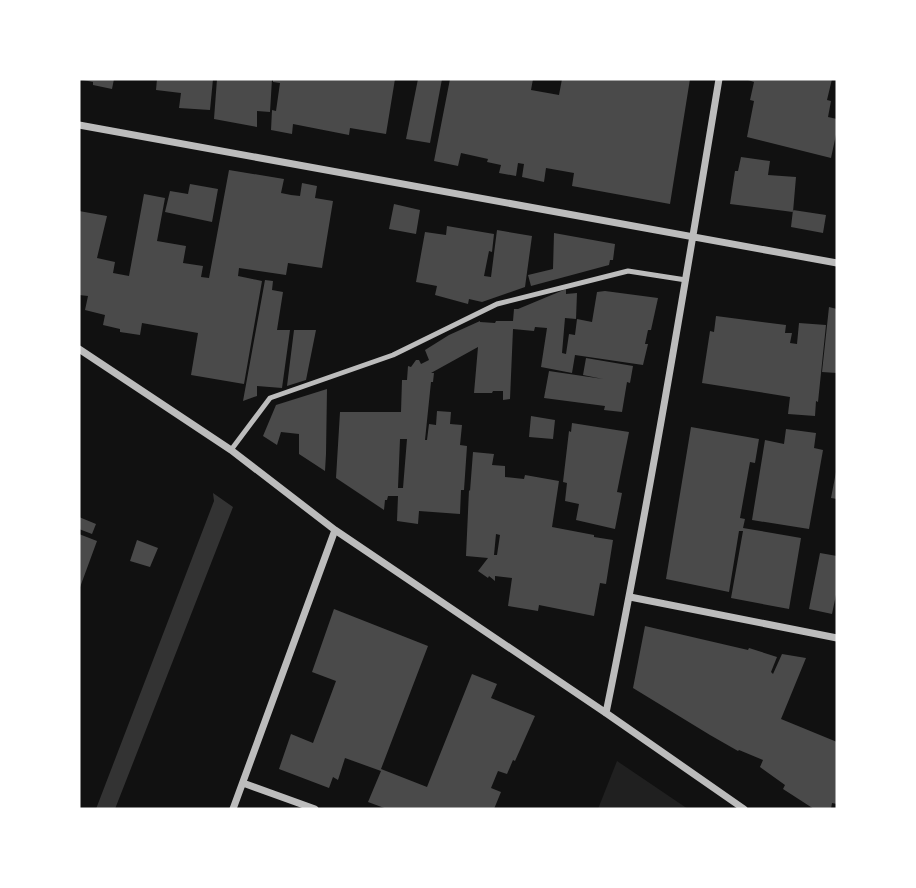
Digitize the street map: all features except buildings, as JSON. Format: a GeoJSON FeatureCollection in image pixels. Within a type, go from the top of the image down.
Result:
{"type":"FeatureCollection","features":[{"type":"Feature","properties":{"kind":"street"},"geometry":{"type":"LineString","coordinates":[[606,713],[630,597],[719,79]]}},
{"type":"Feature","properties":{"kind":"street"},"geometry":{"type":"LineString","coordinates":[[79,125],[837,263]]}},
{"type":"Feature","properties":{"kind":"street"},"geometry":{"type":"LineString","coordinates":[[79,349],[231,450],[335,530],[744,809]]}},
{"type":"Feature","properties":{"kind":"street"},"geometry":{"type":"LineString","coordinates":[[233,809],[335,530]]}},
{"type":"Feature","properties":{"kind":"street"},"geometry":{"type":"LineString","coordinates":[[630,597],[837,638]]}},
{"type":"Feature","properties":{"kind":"street"},"geometry":{"type":"LineString","coordinates":[[243,783],[315,809]]}},
{"type":"Feature","properties":{"kind":"lane"},"geometry":{"type":"LineString","coordinates":[[231,450],[270,398],[393,355],[496,304],[628,271],[686,280]]}},
{"type":"Feature","properties":{"kind":"shaded area"},"geometry":{"type":"Polygon","coordinates":[[[213,493],[233,507],[115,809],[96,809],[214,501],[213,493]]]}},
{"type":"Feature","properties":{"kind":"shaded area"},"geometry":{"type":"Polygon","coordinates":[[[617,761],[688,809],[598,809],[617,761]]]}}]}
